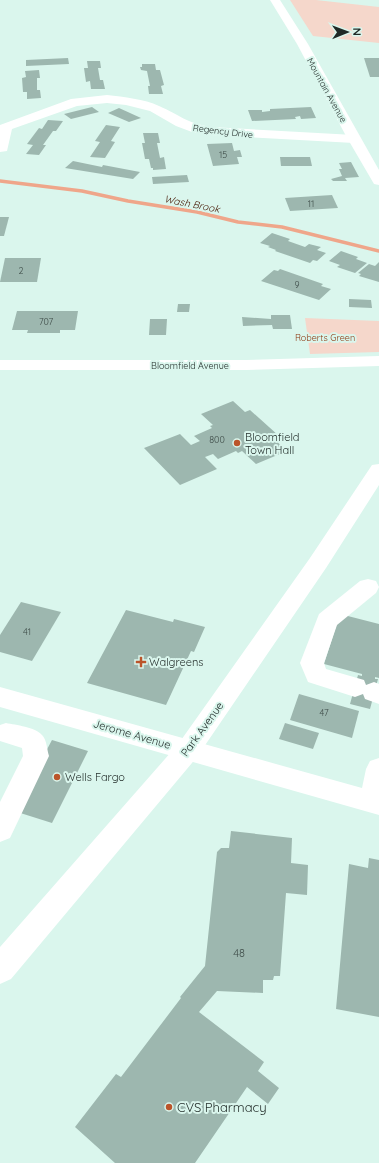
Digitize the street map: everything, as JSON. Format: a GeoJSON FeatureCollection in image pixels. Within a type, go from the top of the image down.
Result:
{"type":"FeatureCollection","features":[{"type":"Feature","properties":{"kind":"main road","name":"Mountain Avenue"},"geometry":{"type":"LineString","coordinates":[[275,0],[290,23],[379,181]]}},
{"type":"Feature","properties":{"kind":"main road","name":"Regency Drive"},"geometry":{"type":"LineString","coordinates":[[0,148],[2,148],[3,128],[75,102],[107,99],[154,108],[180,123],[198,129],[247,134],[354,139]]}},
{"type":"Feature","properties":{"kind":"main road","name":"Bloomfield Avenue"},"geometry":{"type":"LineString","coordinates":[[0,365],[239,365],[379,361]]}},
{"type":"Feature","properties":{"kind":"main road","name":"Park Avenue"},"geometry":{"type":"LineString","coordinates":[[0,970],[188,750],[318,563],[379,470]]}},
{"type":"Feature","properties":{"kind":"main road"},"geometry":{"type":"LineString","coordinates":[[368,587],[327,620],[312,663],[316,675],[369,691]]}},
{"type":"Feature","properties":{"kind":"main road","name":"Jerome Avenue"},"geometry":{"type":"LineString","coordinates":[[0,697],[376,803]]}},
{"type":"Feature","properties":{"kind":"main road"},"geometry":{"type":"LineString","coordinates":[[0,830],[36,756],[33,742],[26,738],[6,733]]}},
{"type":"Feature","properties":{"kind":"main road"},"geometry":{"type":"LineString","coordinates":[[376,803],[379,769]]}},
{"type":"Feature","properties":{"kind":"green space"},"geometry":{"type":"Polygon","coordinates":[[[290,0],[316,0],[379,7],[379,43],[313,36],[290,0]]]}},
{"type":"Feature","properties":{"kind":"green space","name":"Roberts Green"},"geometry":{"type":"Polygon","coordinates":[[[305,318],[379,321],[379,352],[310,354],[305,318]]]}},
{"type":"Feature","properties":{"kind":"building"},"geometry":{"type":"Polygon","coordinates":[[[68,58],[69,64],[26,66],[26,60],[68,58]]]}},
{"type":"Feature","properties":{"kind":"building"},"geometry":{"type":"Polygon","coordinates":[[[364,58],[379,58],[379,77],[370,77],[364,58]]]}},
{"type":"Feature","properties":{"kind":"building"},"geometry":{"type":"Polygon","coordinates":[[[87,61],[100,61],[101,68],[98,68],[100,80],[103,80],[105,89],[91,89],[90,81],[86,82],[84,68],[88,68],[87,61]]]}},
{"type":"Feature","properties":{"kind":"building"},"geometry":{"type":"Polygon","coordinates":[[[142,64],[155,64],[156,70],[160,70],[164,85],[161,86],[163,94],[149,94],[148,86],[150,86],[147,71],[141,70],[140,67],[142,67],[142,64]]]}},
{"type":"Feature","properties":{"kind":"building"},"geometry":{"type":"Polygon","coordinates":[[[39,70],[40,78],[37,78],[37,90],[40,90],[41,98],[27,99],[27,92],[23,92],[22,78],[26,77],[25,71],[39,70]]]}},
{"type":"Feature","properties":{"kind":"building"},"geometry":{"type":"Polygon","coordinates":[[[92,107],[99,112],[71,119],[64,114],[92,107]]]}},
{"type":"Feature","properties":{"kind":"building"},"geometry":{"type":"Polygon","coordinates":[[[311,107],[316,118],[301,119],[300,116],[295,117],[296,119],[252,121],[248,110],[262,110],[262,112],[270,111],[270,109],[311,107]]]}},
{"type":"Feature","properties":{"kind":"building"},"geometry":{"type":"Polygon","coordinates":[[[119,108],[141,118],[129,122],[108,113],[119,108]]]}},
{"type":"Feature","properties":{"kind":"building"},"geometry":{"type":"Polygon","coordinates":[[[48,120],[63,121],[56,131],[53,131],[43,145],[46,145],[39,155],[26,154],[33,145],[27,144],[39,128],[42,129],[48,120]]]}},
{"type":"Feature","properties":{"kind":"building"},"geometry":{"type":"Polygon","coordinates":[[[106,125],[120,127],[111,141],[115,142],[105,158],[90,157],[100,142],[95,141],[106,125]]]}},
{"type":"Feature","properties":{"kind":"building"},"geometry":{"type":"Polygon","coordinates":[[[143,133],[158,133],[160,143],[157,143],[160,158],[164,157],[166,169],[153,170],[149,159],[145,159],[142,143],[145,143],[143,133]]]}},
{"type":"Feature","properties":{"kind":"building"},"geometry":{"type":"Polygon","coordinates":[[[232,143],[234,151],[240,150],[242,157],[237,157],[239,164],[213,166],[207,144],[232,143]]]}},
{"type":"Feature","properties":{"kind":"building"},"geometry":{"type":"Polygon","coordinates":[[[280,157],[310,157],[312,166],[281,166],[280,157]]]}},
{"type":"Feature","properties":{"kind":"building"},"geometry":{"type":"Polygon","coordinates":[[[73,161],[102,167],[103,165],[140,172],[133,179],[65,168],[73,161]]]}},
{"type":"Feature","properties":{"kind":"building"},"geometry":{"type":"Polygon","coordinates":[[[351,162],[359,177],[345,178],[347,181],[333,181],[331,179],[342,176],[339,169],[342,169],[339,163],[351,162]]]}},
{"type":"Feature","properties":{"kind":"building"},"geometry":{"type":"Polygon","coordinates":[[[187,175],[189,182],[153,184],[152,177],[187,175]]]}},
{"type":"Feature","properties":{"kind":"building"},"geometry":{"type":"Polygon","coordinates":[[[332,195],[338,208],[290,211],[285,198],[332,195]]]}},
{"type":"Feature","properties":{"kind":"building"},"geometry":{"type":"Polygon","coordinates":[[[0,217],[9,217],[4,236],[0,236],[0,217]]]}},
{"type":"Feature","properties":{"kind":"building"},"geometry":{"type":"Polygon","coordinates":[[[272,233],[290,239],[288,241],[305,247],[309,244],[321,247],[317,250],[326,253],[317,261],[313,260],[310,263],[275,251],[276,250],[268,247],[270,246],[260,243],[272,233]]]}},
{"type":"Feature","properties":{"kind":"building"},"geometry":{"type":"Polygon","coordinates":[[[341,251],[358,257],[356,259],[367,263],[355,273],[337,267],[340,265],[329,261],[341,251]]]}},
{"type":"Feature","properties":{"kind":"building"},"geometry":{"type":"Polygon","coordinates":[[[5,258],[41,258],[37,282],[0,282],[5,258]]]}},
{"type":"Feature","properties":{"kind":"building"},"geometry":{"type":"Polygon","coordinates":[[[379,262],[379,282],[359,276],[361,274],[358,273],[369,264],[375,266],[379,262]]]}},
{"type":"Feature","properties":{"kind":"building"},"geometry":{"type":"Polygon","coordinates":[[[280,269],[323,284],[321,286],[331,289],[319,300],[261,281],[274,270],[278,271],[280,269]]]}},
{"type":"Feature","properties":{"kind":"building"},"geometry":{"type":"Polygon","coordinates":[[[349,299],[371,300],[372,308],[349,307],[349,299]]]}},
{"type":"Feature","properties":{"kind":"building"},"geometry":{"type":"Polygon","coordinates":[[[178,304],[190,304],[189,312],[177,312],[178,304]]]}},
{"type":"Feature","properties":{"kind":"building"},"geometry":{"type":"Polygon","coordinates":[[[17,311],[78,311],[75,330],[60,330],[60,333],[27,333],[28,330],[12,330],[17,311]]]}},
{"type":"Feature","properties":{"kind":"building"},"geometry":{"type":"Polygon","coordinates":[[[271,315],[290,315],[292,329],[273,329],[272,325],[243,326],[242,317],[271,319],[271,315]]]}},
{"type":"Feature","properties":{"kind":"building"},"geometry":{"type":"Polygon","coordinates":[[[150,319],[167,319],[166,335],[149,335],[150,319]]]}},
{"type":"Feature","properties":{"kind":"building","name":"Bloomfield Town Hall"},"geometry":{"type":"Polygon","coordinates":[[[233,401],[245,412],[250,410],[279,436],[273,438],[287,451],[256,464],[242,451],[238,453],[236,451],[218,459],[213,454],[205,457],[217,469],[180,485],[144,448],[180,434],[191,445],[200,441],[194,436],[212,428],[210,426],[213,425],[201,414],[233,401]]]}},
{"type":"Feature","properties":{"kind":"building"},"geometry":{"type":"Polygon","coordinates":[[[21,602],[61,612],[32,661],[0,652],[0,635],[21,602]]]}},
{"type":"Feature","properties":{"kind":"building"},"geometry":{"type":"Polygon","coordinates":[[[126,610],[173,622],[174,619],[205,627],[194,652],[191,651],[166,705],[87,683],[126,610]]]}},
{"type":"Feature","properties":{"kind":"building"},"geometry":{"type":"Polygon","coordinates":[[[340,614],[379,624],[379,678],[375,677],[375,679],[378,679],[370,709],[350,704],[358,675],[362,676],[362,674],[324,664],[340,614]]]}},
{"type":"Feature","properties":{"kind":"building"},"geometry":{"type":"Polygon","coordinates":[[[299,694],[359,711],[352,738],[290,720],[299,694]]]}},
{"type":"Feature","properties":{"kind":"building"},"geometry":{"type":"Polygon","coordinates":[[[285,723],[319,733],[313,749],[279,739],[285,723]]]}},
{"type":"Feature","properties":{"kind":"building"},"geometry":{"type":"Polygon","coordinates":[[[52,740],[88,751],[52,823],[14,811],[52,740]]]}},
{"type":"Feature","properties":{"kind":"building"},"geometry":{"type":"Polygon","coordinates":[[[231,831],[292,838],[291,863],[308,865],[307,895],[286,893],[280,976],[274,976],[273,980],[263,980],[263,993],[217,991],[199,1012],[264,1062],[258,1071],[279,1088],[268,1104],[247,1087],[195,1163],[115,1163],[75,1127],[116,1074],[121,1077],[181,998],[180,997],[205,966],[217,852],[221,848],[229,848],[231,831]]]}},
{"type":"Feature","properties":{"kind":"building"},"geometry":{"type":"Polygon","coordinates":[[[369,858],[379,860],[379,1017],[336,1009],[349,864],[368,868],[369,858]]]}},
{"type":"Feature","properties":{"kind":"waterway","name":"Wash Brook"},"geometry":{"type":"LineString","coordinates":[[0,181],[82,191],[128,201],[197,212],[238,222],[282,227],[379,251]]}},
{"type":"Feature","properties":{"kind":"place","name":"Bloomfield Town Hall"},"geometry":{"type":"Point","coordinates":[237,443]}},
{"type":"Feature","properties":{"kind":"place","name":"Walgreens"},"geometry":{"type":"Point","coordinates":[141,662]}},
{"type":"Feature","properties":{"kind":"place","name":"Wells Fargo"},"geometry":{"type":"Point","coordinates":[57,777]}},
{"type":"Feature","properties":{"kind":"place","name":"CVS Pharmacy"},"geometry":{"type":"Point","coordinates":[169,1107]}}]}
